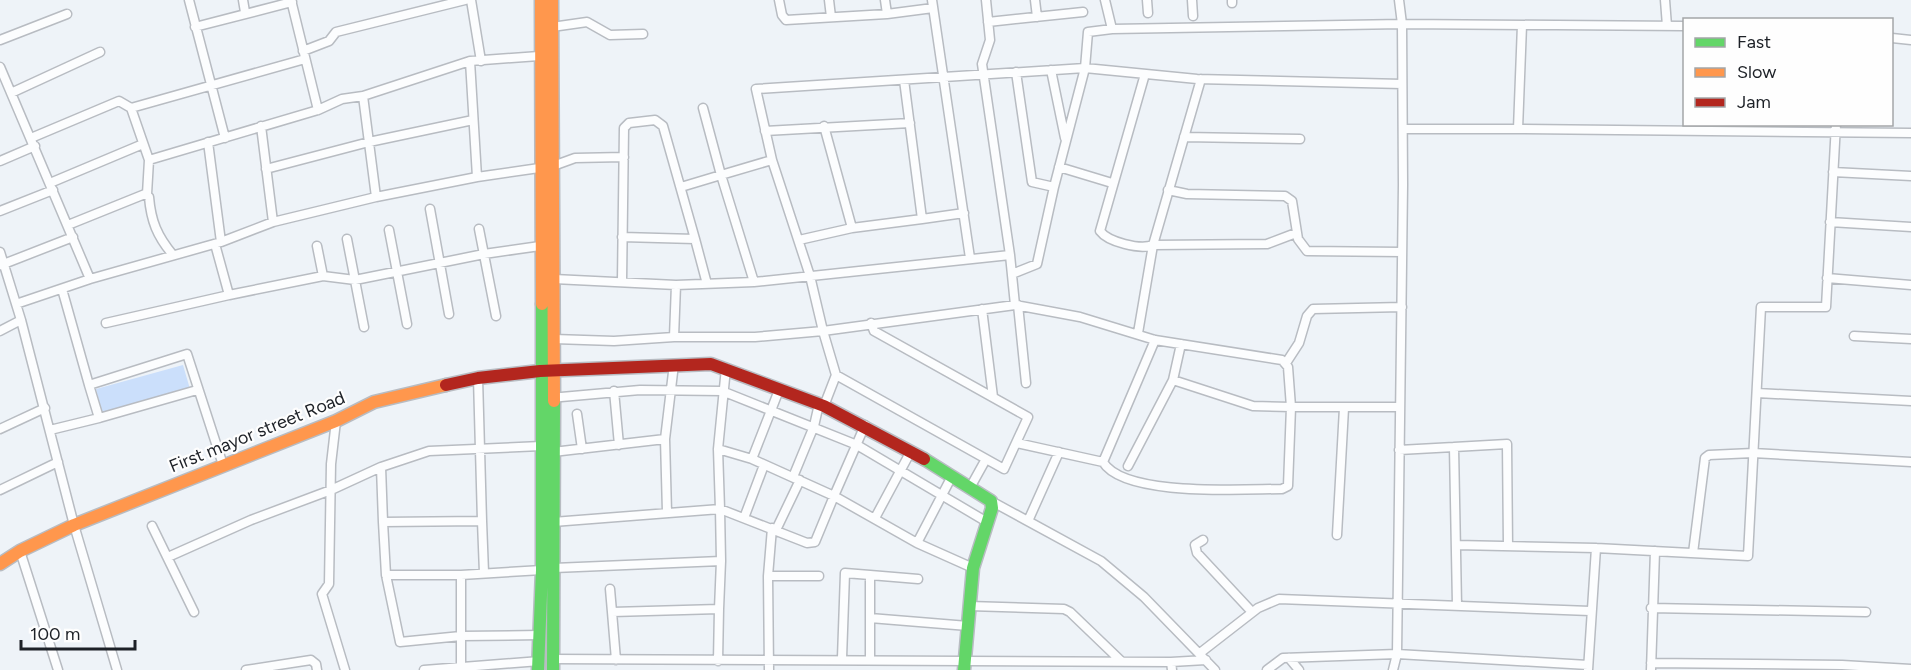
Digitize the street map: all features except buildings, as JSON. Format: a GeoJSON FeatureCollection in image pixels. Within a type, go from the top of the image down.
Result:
{"type":"FeatureCollection","features":[{"type":"Feature","properties":{"kind":"main road"},"geometry":{"type":"LineString","coordinates":[[541,0],[539,57],[554,279],[555,339],[553,370],[546,398],[541,446],[552,664]]}},
{"type":"Feature","properties":{"kind":"main road"},"geometry":{"type":"LineString","coordinates":[[538,665],[554,522],[553,452],[540,371],[540,246],[547,166],[552,0]]}},
{"type":"Feature","properties":{"kind":"main road","name":"First mayor street Road"},"geometry":{"type":"LineString","coordinates":[[0,564],[20,551],[74,525],[336,421],[374,402],[478,378],[553,370],[674,364],[711,364],[726,368],[822,405],[865,425],[971,486],[992,501]]}},
{"type":"Feature","properties":{"kind":"main road"},"geometry":{"type":"LineString","coordinates":[[965,666],[973,568],[992,501]]}},
{"type":"Feature","properties":{"kind":"street"},"geometry":{"type":"LineString","coordinates":[[189,0],[225,138]]}},
{"type":"Feature","properties":{"kind":"street"},"geometry":{"type":"LineString","coordinates":[[243,0],[245,12]]}},
{"type":"Feature","properties":{"kind":"street"},"geometry":{"type":"LineString","coordinates":[[131,108],[210,87],[304,55],[329,41],[336,32],[465,0]]}},
{"type":"Feature","properties":{"kind":"street"},"geometry":{"type":"LineString","coordinates":[[471,0],[481,61]]}},
{"type":"Feature","properties":{"kind":"street"},"geometry":{"type":"LineString","coordinates":[[779,0],[782,15],[786,20],[887,14],[932,4],[945,78],[970,258]]}},
{"type":"Feature","properties":{"kind":"street"},"geometry":{"type":"LineString","coordinates":[[829,0],[831,17]]}},
{"type":"Feature","properties":{"kind":"street"},"geometry":{"type":"LineString","coordinates":[[885,0],[887,14]]}},
{"type":"Feature","properties":{"kind":"street"},"geometry":{"type":"LineString","coordinates":[[986,0],[990,46],[982,59],[1026,383]]}},
{"type":"Feature","properties":{"kind":"street"},"geometry":{"type":"LineString","coordinates":[[1035,0],[1037,17]]}},
{"type":"Feature","properties":{"kind":"street"},"geometry":{"type":"LineString","coordinates":[[1105,0],[1112,29]]}},
{"type":"Feature","properties":{"kind":"street"},"geometry":{"type":"LineString","coordinates":[[1147,0],[1148,13]]}},
{"type":"Feature","properties":{"kind":"street"},"geometry":{"type":"LineString","coordinates":[[1192,0],[1192,16]]}},
{"type":"Feature","properties":{"kind":"street"},"geometry":{"type":"LineString","coordinates":[[1393,670],[1396,654],[1402,252],[1402,24],[1399,0]]}},
{"type":"Feature","properties":{"kind":"street"},"geometry":{"type":"LineString","coordinates":[[1665,0],[1667,26]]}},
{"type":"Feature","properties":{"kind":"street"},"geometry":{"type":"LineString","coordinates":[[195,27],[291,1],[318,110]]}},
{"type":"Feature","properties":{"kind":"street"},"geometry":{"type":"LineString","coordinates":[[988,22],[1083,12]]}},
{"type":"Feature","properties":{"kind":"street"},"geometry":{"type":"LineString","coordinates":[[0,40],[67,14]]}},
{"type":"Feature","properties":{"kind":"street"},"geometry":{"type":"LineString","coordinates":[[552,27],[587,22],[610,35],[642,34]]}},
{"type":"Feature","properties":{"kind":"street"},"geometry":{"type":"LineString","coordinates":[[1012,274],[1037,264],[1054,187],[1085,68],[1088,32],[1112,29],[1402,24],[1683,26]]}},
{"type":"Feature","properties":{"kind":"street"},"geometry":{"type":"LineString","coordinates":[[1518,129],[1522,25]]}},
{"type":"Feature","properties":{"kind":"street"},"geometry":{"type":"LineString","coordinates":[[1893,38],[1911,40]]}},
{"type":"Feature","properties":{"kind":"street"},"geometry":{"type":"LineString","coordinates":[[11,93],[100,52]]}},
{"type":"Feature","properties":{"kind":"street"},"geometry":{"type":"LineString","coordinates":[[149,160],[318,110],[342,99],[363,96],[470,61],[539,57]]}},
{"type":"Feature","properties":{"kind":"street"},"geometry":{"type":"LineString","coordinates":[[470,61],[477,177]]}},
{"type":"Feature","properties":{"kind":"street"},"geometry":{"type":"LineString","coordinates":[[0,68],[90,279]]}},
{"type":"Feature","properties":{"kind":"street"},"geometry":{"type":"LineString","coordinates":[[769,670],[768,576],[774,529],[836,375],[810,276],[772,160],[756,89],[1085,68],[1201,79],[1402,84]]}},
{"type":"Feature","properties":{"kind":"street"},"geometry":{"type":"LineString","coordinates":[[1051,70],[1066,141]]}},
{"type":"Feature","properties":{"kind":"street"},"geometry":{"type":"LineString","coordinates":[[1016,72],[1032,182],[1054,187]]}},
{"type":"Feature","properties":{"kind":"street"},"geometry":{"type":"LineString","coordinates":[[1145,74],[1112,183],[1100,231],[1102,235],[1146,247],[1153,245],[1267,244],[1296,233]]}},
{"type":"Feature","properties":{"kind":"street"},"geometry":{"type":"LineString","coordinates":[[1138,333],[1153,245],[1201,79]]}},
{"type":"Feature","properties":{"kind":"street"},"geometry":{"type":"LineString","coordinates":[[904,80],[922,219]]}},
{"type":"Feature","properties":{"kind":"street"},"geometry":{"type":"LineString","coordinates":[[363,96],[376,197]]}},
{"type":"Feature","properties":{"kind":"street"},"geometry":{"type":"LineString","coordinates":[[0,161],[33,142],[119,101],[131,108],[149,160],[147,194],[151,218],[161,241],[173,255]]}},
{"type":"Feature","properties":{"kind":"street"},"geometry":{"type":"LineString","coordinates":[[703,108],[754,282]]}},
{"type":"Feature","properties":{"kind":"street"},"geometry":{"type":"LineString","coordinates":[[266,169],[369,142],[473,120]]}},
{"type":"Feature","properties":{"kind":"street"},"geometry":{"type":"LineString","coordinates":[[621,281],[625,126],[629,123],[659,122],[663,126],[707,284]]}},
{"type":"Feature","properties":{"kind":"street"},"geometry":{"type":"LineString","coordinates":[[765,131],[909,123]]}},
{"type":"Feature","properties":{"kind":"street"},"geometry":{"type":"LineString","coordinates":[[261,126],[273,222]]}},
{"type":"Feature","properties":{"kind":"street"},"geometry":{"type":"LineString","coordinates":[[824,126],[852,228]]}},
{"type":"Feature","properties":{"kind":"street"},"geometry":{"type":"LineString","coordinates":[[1403,129],[1835,128],[1881,129],[1911,133]]}},
{"type":"Feature","properties":{"kind":"street"},"geometry":{"type":"LineString","coordinates":[[1456,545],[1654,550],[1748,556],[1761,307],[1826,308],[1835,128]]}},
{"type":"Feature","properties":{"kind":"street"},"geometry":{"type":"LineString","coordinates":[[1184,137],[1300,139]]}},
{"type":"Feature","properties":{"kind":"street"},"geometry":{"type":"LineString","coordinates":[[208,142],[218,243],[229,295]]}},
{"type":"Feature","properties":{"kind":"street"},"geometry":{"type":"LineString","coordinates":[[0,211],[143,144]]}},
{"type":"Feature","properties":{"kind":"street"},"geometry":{"type":"LineString","coordinates":[[16,304],[90,279],[218,243],[273,222],[376,197],[547,166],[575,158],[624,157]]}},
{"type":"Feature","properties":{"kind":"street"},"geometry":{"type":"LineString","coordinates":[[681,187],[772,160]]}},
{"type":"Feature","properties":{"kind":"street"},"geometry":{"type":"LineString","coordinates":[[1059,167],[1112,183]]}},
{"type":"Feature","properties":{"kind":"street"},"geometry":{"type":"LineString","coordinates":[[1833,172],[1911,176]]}},
{"type":"Feature","properties":{"kind":"street"},"geometry":{"type":"LineString","coordinates":[[1168,190],[1187,194],[1285,196],[1292,201],[1296,233],[1302,246],[1312,253],[1402,252]]}},
{"type":"Feature","properties":{"kind":"street"},"geometry":{"type":"LineString","coordinates":[[68,225],[147,194]]}},
{"type":"Feature","properties":{"kind":"street"},"geometry":{"type":"LineString","coordinates":[[430,208],[441,262],[448,314]]}},
{"type":"Feature","properties":{"kind":"street"},"geometry":{"type":"LineString","coordinates":[[799,240],[852,228],[964,213]]}},
{"type":"Feature","properties":{"kind":"street"},"geometry":{"type":"LineString","coordinates":[[1830,222],[1911,227]]}},
{"type":"Feature","properties":{"kind":"street"},"geometry":{"type":"LineString","coordinates":[[479,229],[496,316]]}},
{"type":"Feature","properties":{"kind":"street"},"geometry":{"type":"LineString","coordinates":[[389,230],[407,324]]}},
{"type":"Feature","properties":{"kind":"street"},"geometry":{"type":"LineString","coordinates":[[2,264],[73,237]]}},
{"type":"Feature","properties":{"kind":"street"},"geometry":{"type":"LineString","coordinates":[[622,237],[695,239]]}},
{"type":"Feature","properties":{"kind":"street"},"geometry":{"type":"LineString","coordinates":[[347,239],[364,327]]}},
{"type":"Feature","properties":{"kind":"street"},"geometry":{"type":"LineString","coordinates":[[317,246],[323,276]]}},
{"type":"Feature","properties":{"kind":"street"},"geometry":{"type":"LineString","coordinates":[[106,323],[323,276],[355,280],[484,254],[540,246]]}},
{"type":"Feature","properties":{"kind":"street"},"geometry":{"type":"LineString","coordinates":[[0,252],[45,408],[74,525],[117,670]]}},
{"type":"Feature","properties":{"kind":"street"},"geometry":{"type":"LineString","coordinates":[[554,279],[676,285],[754,282],[1010,255]]}},
{"type":"Feature","properties":{"kind":"street"},"geometry":{"type":"LineString","coordinates":[[1827,278],[1911,285]]}},
{"type":"Feature","properties":{"kind":"street"},"geometry":{"type":"LineString","coordinates":[[674,337],[676,285]]}},
{"type":"Feature","properties":{"kind":"street"},"geometry":{"type":"LineString","coordinates":[[62,289],[99,418]]}},
{"type":"Feature","properties":{"kind":"street"},"geometry":{"type":"LineString","coordinates":[[555,339],[614,341],[674,337],[755,338],[1016,305],[1080,317],[1155,340],[1282,360],[1286,363]]}},
{"type":"Feature","properties":{"kind":"street"},"geometry":{"type":"LineString","coordinates":[[1017,443],[1103,462],[1117,477],[1148,486],[1282,489],[1288,486],[1291,407],[1286,363],[1299,343],[1308,316],[1313,309],[1401,307]]}},
{"type":"Feature","properties":{"kind":"street"},"geometry":{"type":"LineString","coordinates":[[982,309],[993,397]]}},
{"type":"Feature","properties":{"kind":"street"},"geometry":{"type":"LineString","coordinates":[[0,331],[21,320]]}},
{"type":"Feature","properties":{"kind":"street"},"geometry":{"type":"LineString","coordinates":[[836,375],[1004,469],[1028,417],[874,331],[871,323]]}},
{"type":"Feature","properties":{"kind":"street"},"geometry":{"type":"LineString","coordinates":[[1854,336],[1911,339]]}},
{"type":"Feature","properties":{"kind":"street"},"geometry":{"type":"LineString","coordinates":[[1103,462],[1155,340]]}},
{"type":"Feature","properties":{"kind":"street"},"geometry":{"type":"LineString","coordinates":[[1128,466],[1173,380],[1181,344]]}},
{"type":"Feature","properties":{"kind":"street"},"geometry":{"type":"LineString","coordinates":[[89,385],[187,354],[223,465]]}},
{"type":"Feature","properties":{"kind":"street"},"geometry":{"type":"LineString","coordinates":[[667,512],[665,439],[674,364]]}},
{"type":"Feature","properties":{"kind":"street"},"geometry":{"type":"LineString","coordinates":[[718,661],[721,561],[718,449],[726,368]]}},
{"type":"Feature","properties":{"kind":"street"},"geometry":{"type":"LineString","coordinates":[[478,378],[484,573]]}},
{"type":"Feature","properties":{"kind":"street"},"geometry":{"type":"LineString","coordinates":[[1173,380],[1253,406],[1398,407]]}},
{"type":"Feature","properties":{"kind":"street"},"geometry":{"type":"LineString","coordinates":[[546,398],[614,391],[670,389],[722,391],[857,445],[987,522]]}},
{"type":"Feature","properties":{"kind":"street"},"geometry":{"type":"LineString","coordinates":[[50,430],[197,390]]}},
{"type":"Feature","properties":{"kind":"street"},"geometry":{"type":"LineString","coordinates":[[752,459],[779,390]]}},
{"type":"Feature","properties":{"kind":"street"},"geometry":{"type":"LineString","coordinates":[[614,391],[620,445]]}},
{"type":"Feature","properties":{"kind":"street"},"geometry":{"type":"LineString","coordinates":[[1757,393],[1911,401]]}},
{"type":"Feature","properties":{"kind":"street"},"geometry":{"type":"LineString","coordinates":[[0,429],[45,408]]}},
{"type":"Feature","properties":{"kind":"street"},"geometry":{"type":"LineString","coordinates":[[1338,535],[1344,408]]}},
{"type":"Feature","properties":{"kind":"street"},"geometry":{"type":"LineString","coordinates":[[577,414],[582,449]]}},
{"type":"Feature","properties":{"kind":"street"},"geometry":{"type":"LineString","coordinates":[[336,421],[331,490],[330,584],[322,594],[345,670]]}},
{"type":"Feature","properties":{"kind":"street"},"geometry":{"type":"LineString","coordinates":[[554,522],[720,509],[807,543],[815,542],[865,425]]}},
{"type":"Feature","properties":{"kind":"street"},"geometry":{"type":"LineString","coordinates":[[553,452],[665,439]]}},
{"type":"Feature","properties":{"kind":"street"},"geometry":{"type":"LineString","coordinates":[[1399,450],[1507,444],[1508,546]]}},
{"type":"Feature","properties":{"kind":"street"},"geometry":{"type":"LineString","coordinates":[[168,557],[251,520],[331,490],[381,466],[429,451],[541,446]]}},
{"type":"Feature","properties":{"kind":"street"},"geometry":{"type":"LineString","coordinates":[[1454,447],[1457,605]]}},
{"type":"Feature","properties":{"kind":"street"},"geometry":{"type":"LineString","coordinates":[[718,449],[752,459],[796,478],[875,518],[917,543],[973,568]]}},
{"type":"Feature","properties":{"kind":"street"},"geometry":{"type":"LineString","coordinates":[[875,518],[911,451]]}},
{"type":"Feature","properties":{"kind":"street"},"geometry":{"type":"LineString","coordinates":[[1028,521],[1059,452]]}},
{"type":"Feature","properties":{"kind":"street"},"geometry":{"type":"LineString","coordinates":[[1693,553],[1705,458],[1716,454],[1753,453],[1911,462]]}},
{"type":"Feature","properties":{"kind":"street"},"geometry":{"type":"LineString","coordinates":[[971,486],[986,459]]}},
{"type":"Feature","properties":{"kind":"street"},"geometry":{"type":"LineString","coordinates":[[0,490],[58,462]]}},
{"type":"Feature","properties":{"kind":"street"},"geometry":{"type":"LineString","coordinates":[[744,518],[764,465]]}},
{"type":"Feature","properties":{"kind":"street"},"geometry":{"type":"LineString","coordinates":[[381,466],[386,575],[400,642],[460,636],[540,635]]}},
{"type":"Feature","properties":{"kind":"street"},"geometry":{"type":"LineString","coordinates":[[917,543],[952,476]]}},
{"type":"Feature","properties":{"kind":"street"},"geometry":{"type":"LineString","coordinates":[[992,501],[1101,561],[1144,597],[1215,670]]}},
{"type":"Feature","properties":{"kind":"street"},"geometry":{"type":"LineString","coordinates":[[383,522],[482,521]]}},
{"type":"Feature","properties":{"kind":"street"},"geometry":{"type":"LineString","coordinates":[[152,526],[194,612]]}},
{"type":"Feature","properties":{"kind":"street"},"geometry":{"type":"LineString","coordinates":[[1203,540],[1196,545],[1197,552],[1252,612]]}},
{"type":"Feature","properties":{"kind":"street"},"geometry":{"type":"LineString","coordinates":[[1267,670],[1281,658],[1396,654],[1588,667],[1596,548]]}},
{"type":"Feature","properties":{"kind":"street"},"geometry":{"type":"LineString","coordinates":[[1654,550],[1651,666],[1911,669]]}},
{"type":"Feature","properties":{"kind":"street"},"geometry":{"type":"LineString","coordinates":[[20,551],[58,670]]}},
{"type":"Feature","properties":{"kind":"street"},"geometry":{"type":"LineString","coordinates":[[386,575],[461,575],[721,561]]}},
{"type":"Feature","properties":{"kind":"street"},"geometry":{"type":"LineString","coordinates":[[842,658],[845,573],[918,579]]}},
{"type":"Feature","properties":{"kind":"street"},"geometry":{"type":"LineString","coordinates":[[460,668],[461,575]]}},
{"type":"Feature","properties":{"kind":"street"},"geometry":{"type":"LineString","coordinates":[[870,575],[870,658]]}},
{"type":"Feature","properties":{"kind":"street"},"geometry":{"type":"LineString","coordinates":[[768,576],[819,576]]}},
{"type":"Feature","properties":{"kind":"street"},"geometry":{"type":"LineString","coordinates":[[610,589],[616,660]]}},
{"type":"Feature","properties":{"kind":"street"},"geometry":{"type":"LineString","coordinates":[[424,670],[616,660],[718,661],[842,658],[870,658],[965,666],[1123,664],[1172,666],[1203,657],[1252,612],[1279,599],[1590,611]]}},
{"type":"Feature","properties":{"kind":"street"},"geometry":{"type":"LineString","coordinates":[[969,606],[1064,609],[1070,612],[1123,664]]}},
{"type":"Feature","properties":{"kind":"street"},"geometry":{"type":"LineString","coordinates":[[1651,608],[1866,612]]}},
{"type":"Feature","properties":{"kind":"street"},"geometry":{"type":"LineString","coordinates":[[612,612],[719,609]]}},
{"type":"Feature","properties":{"kind":"street"},"geometry":{"type":"LineString","coordinates":[[870,618],[968,626]]}},
{"type":"Feature","properties":{"kind":"street"},"geometry":{"type":"LineString","coordinates":[[1289,658],[1299,670]]}},
{"type":"Feature","properties":{"kind":"street"},"geometry":{"type":"LineString","coordinates":[[246,670],[311,660],[316,664],[317,670]]}},
{"type":"Feature","properties":{"kind":"shaded area"},"geometry":{"type":"Polygon","coordinates":[[[183,365],[190,389],[102,413],[96,389],[183,365]]]}},
{"type":"Feature","properties":{"kind":"traffic: fast"},"geometry":{"type":"LineString","coordinates":[[538,670],[542,570],[542,304]]}},
{"type":"Feature","properties":{"kind":"traffic: fast"},"geometry":{"type":"LineString","coordinates":[[553,670],[554,401]]}},
{"type":"Feature","properties":{"kind":"traffic: fast"},"geometry":{"type":"LineString","coordinates":[[924,459],[991,501],[992,508],[973,568],[964,670]]}},
{"type":"Feature","properties":{"kind":"traffic: slow"},"geometry":{"type":"LineString","coordinates":[[541,0],[542,304]]}},
{"type":"Feature","properties":{"kind":"traffic: slow"},"geometry":{"type":"LineString","coordinates":[[552,0],[554,401]]}},
{"type":"Feature","properties":{"kind":"traffic: slow"},"geometry":{"type":"LineString","coordinates":[[0,564],[20,551],[74,525],[336,421],[374,402],[446,385]]}},
{"type":"Feature","properties":{"kind":"traffic: jam"},"geometry":{"type":"LineString","coordinates":[[446,385],[478,378],[540,371],[711,364],[824,406],[924,459]]}}]}
